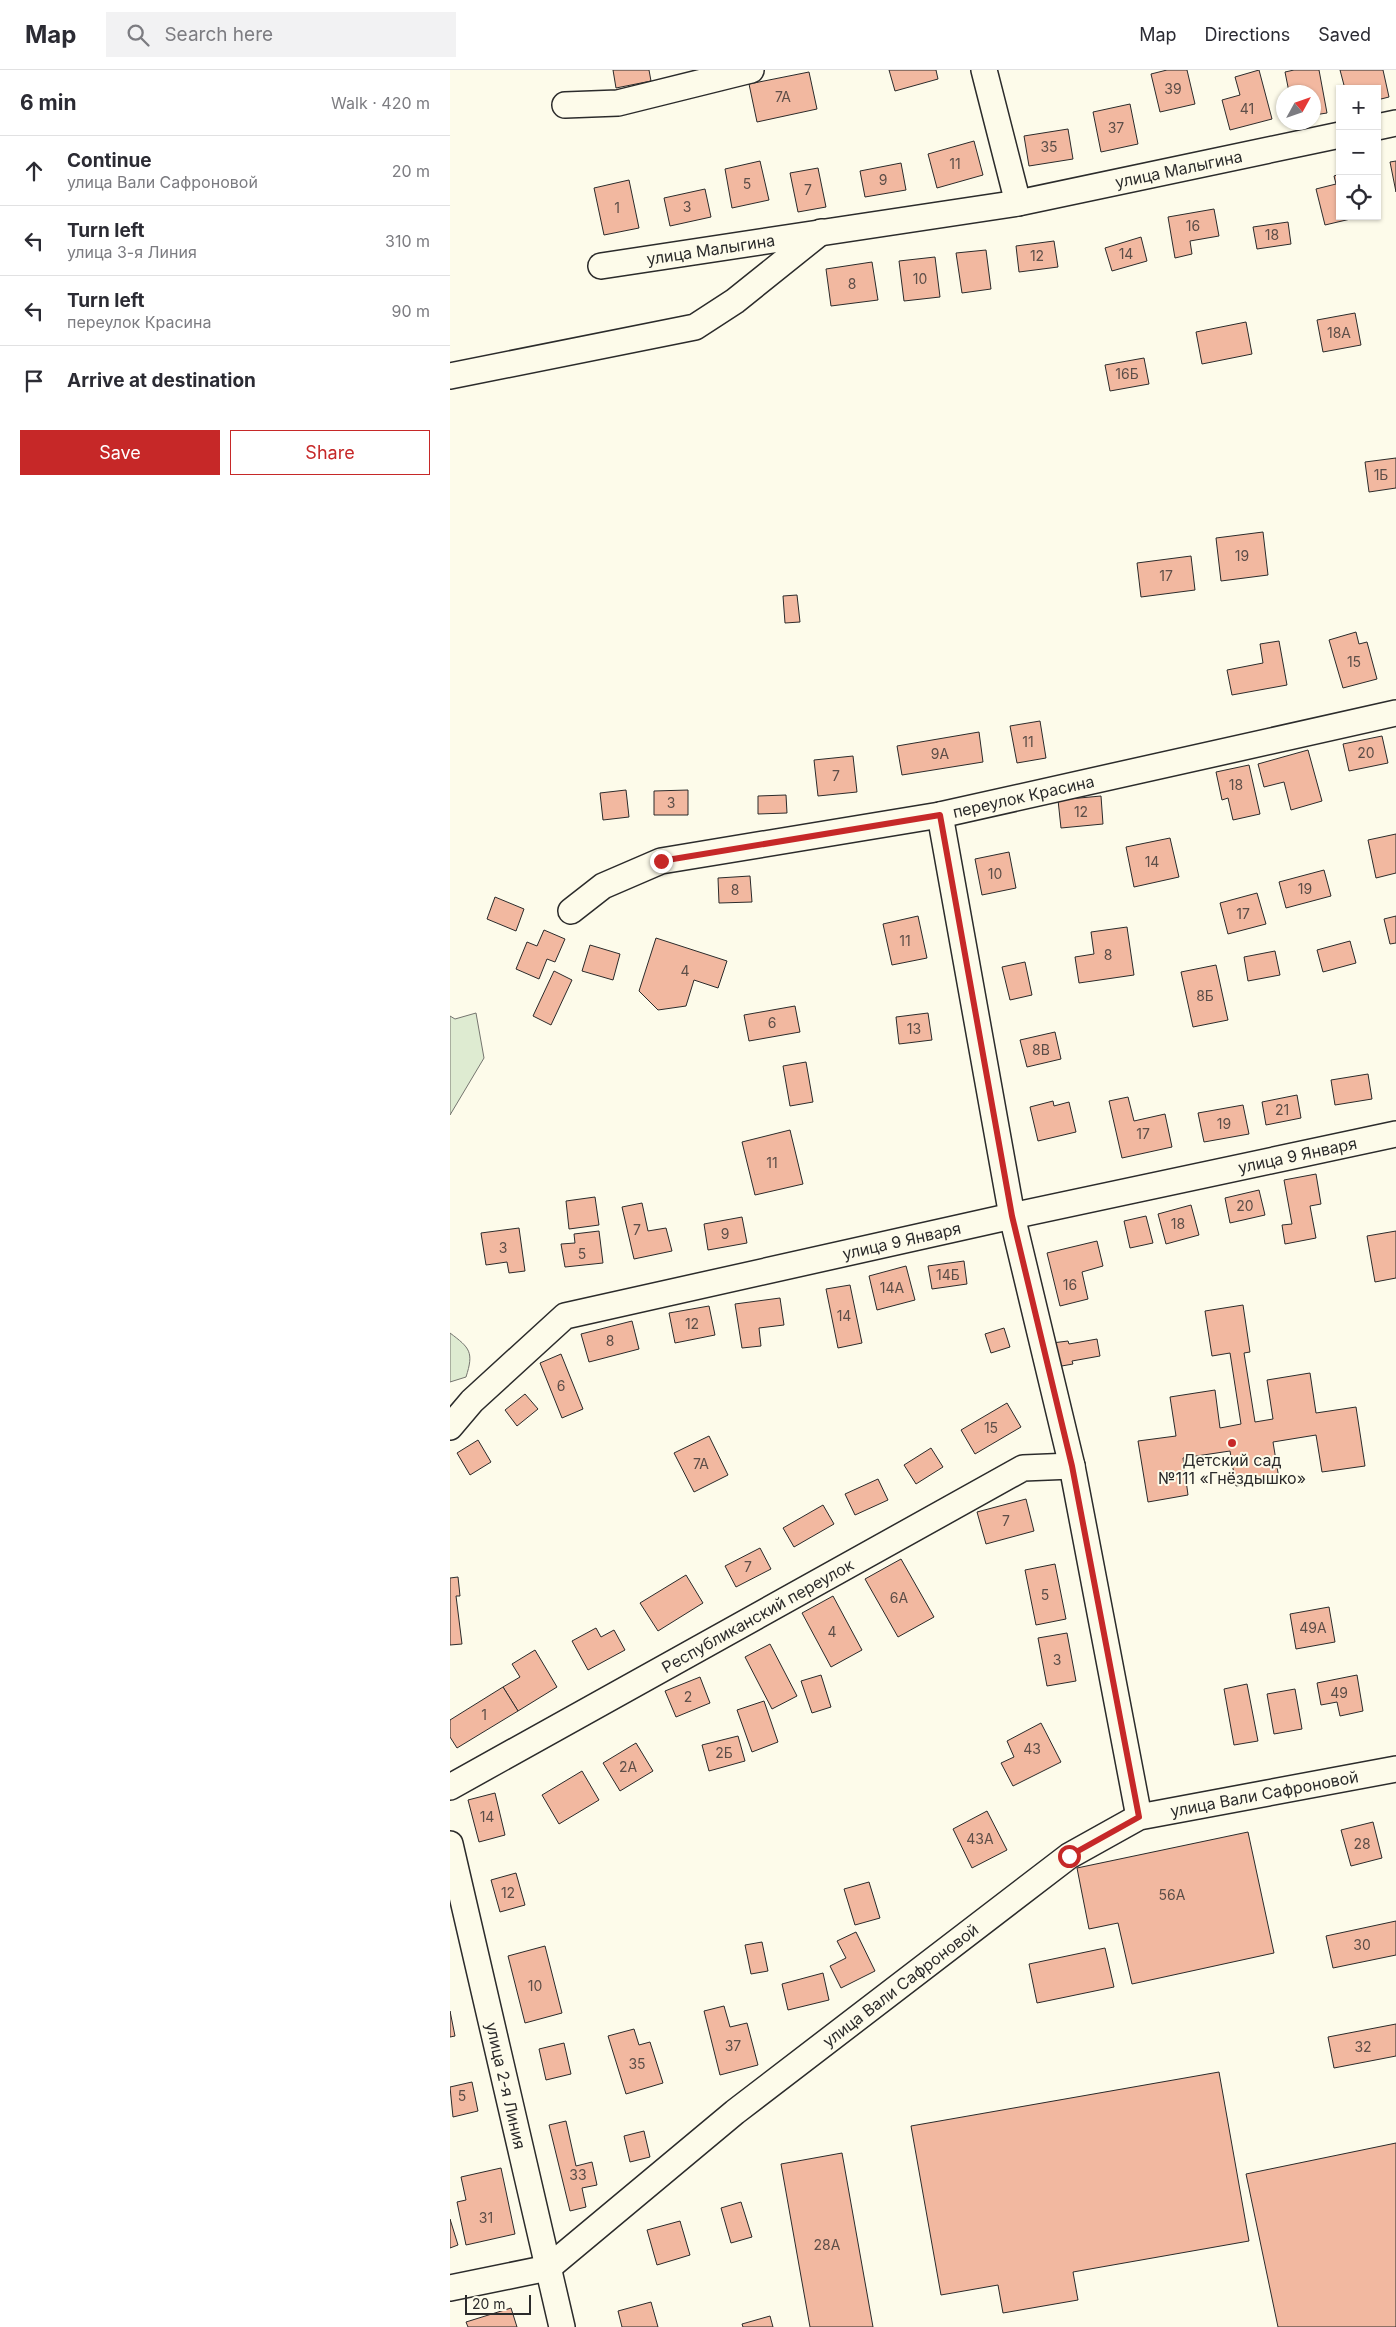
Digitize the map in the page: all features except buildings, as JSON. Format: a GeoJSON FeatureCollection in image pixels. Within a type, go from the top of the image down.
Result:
{"type":"FeatureCollection","features":[{"type":"Feature","properties":{"kind":"street"},"geometry":{"type":"LineString","coordinates":[[565,105],[618,103],[751,70]]}},
{"type":"Feature","properties":{"kind":"street"},"geometry":{"type":"LineString","coordinates":[[984,70],[1018,203]]}},
{"type":"Feature","properties":{"kind":"street"},"geometry":{"type":"LineString","coordinates":[[1381,126],[1396,124]]}},
{"type":"Feature","properties":{"kind":"street","name":"улица Малыгина"},"geometry":{"type":"LineString","coordinates":[[601,266],[1018,203],[1336,136]]}},
{"type":"Feature","properties":{"kind":"street","name":"улица Малыгина"},"geometry":{"type":"LineString","coordinates":[[450,376],[695,326],[735,301],[822,232]]}},
{"type":"Feature","properties":{"kind":"street","name":"переулок Красина"},"geometry":{"type":"LineString","coordinates":[[571,911],[603,886],[661,861],[940,815],[1396,713]]}},
{"type":"Feature","properties":{"kind":"street"},"geometry":{"type":"LineString","coordinates":[[940,815],[1012,1216],[1072,1466],[1139,1817]]}},
{"type":"Feature","properties":{"kind":"street","name":"улица 9 Января"},"geometry":{"type":"LineString","coordinates":[[450,1427],[472,1401],[565,1316],[1012,1216],[1396,1134]]}},
{"type":"Feature","properties":{"kind":"street","name":"Республиканский переулок"},"geometry":{"type":"LineString","coordinates":[[450,1787],[1023,1468],[1072,1466]]}},
{"type":"Feature","properties":{"kind":"street","name":"улица Вали Сафроновой"},"geometry":{"type":"LineString","coordinates":[[450,2288],[548,2268],[736,2112],[1069,1856],[1139,1817],[1396,1769]]}},
{"type":"Feature","properties":{"kind":"street","name":"улица 2-я Линия"},"geometry":{"type":"LineString","coordinates":[[450,1844],[562,2327]]}},
{"type":"Feature","properties":{"kind":"green space"},"geometry":{"type":"Polygon","coordinates":[[[476,1013],[484,1058],[450,1115],[450,1016],[455,1019],[476,1013]]]}},
{"type":"Feature","properties":{"kind":"green space"},"geometry":{"type":"Polygon","coordinates":[[[450,1333],[466,1347],[470,1356],[470,1362],[466,1377],[450,1382],[450,1333]]]}},
{"type":"Feature","properties":{"kind":"place","name":"Детский сад №111 «Гнёздышко»"},"geometry":{"type":"Point","coordinates":[1232,1443]}},
{"type":"Feature","properties":{"kind":"route"},"geometry":{"type":"LineString","coordinates":[[661,861],[940,815],[1012,1216],[1072,1466],[1139,1817],[1069,1856]]}}]}
